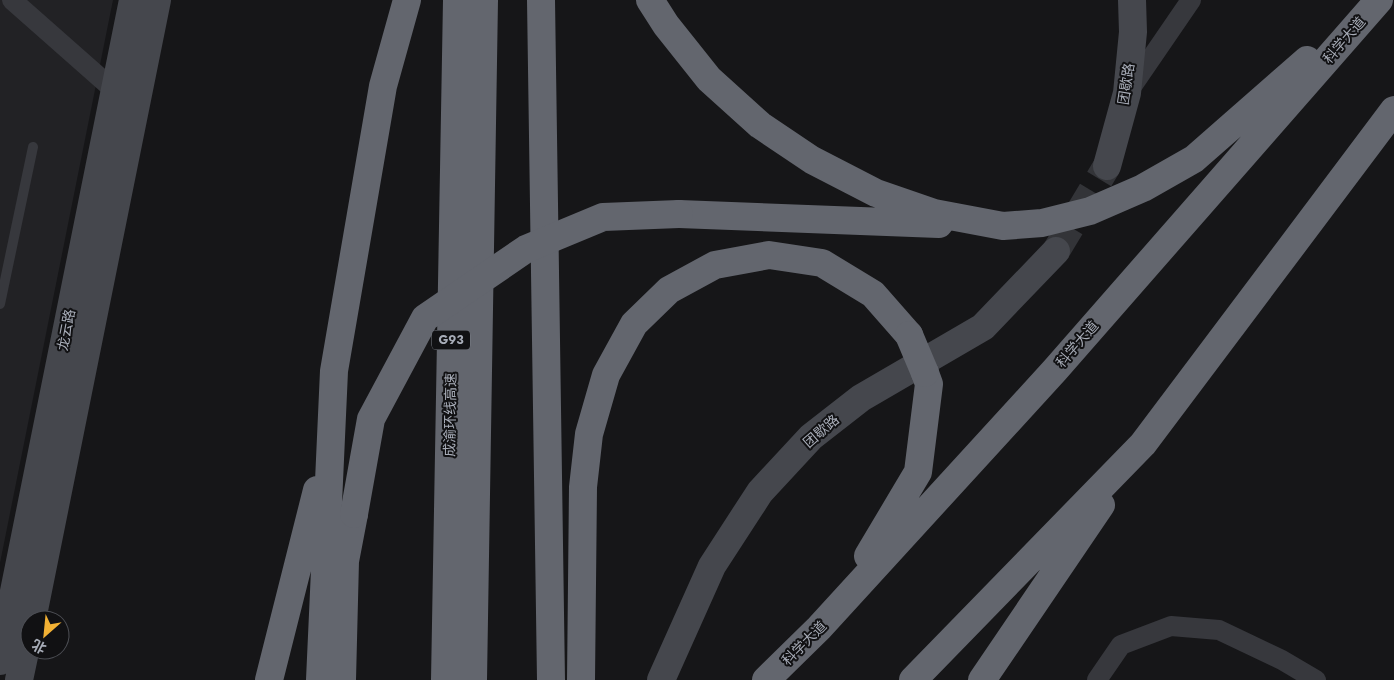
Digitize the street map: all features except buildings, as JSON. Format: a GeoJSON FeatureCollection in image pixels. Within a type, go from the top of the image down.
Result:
{"type":"FeatureCollection","features":[{"type":"Feature","properties":{"kind":"highway"},"geometry":{"type":"LineString","coordinates":[[320,680],[334,372],[382,86],[407,0]]}},
{"type":"Feature","properties":{"kind":"highway","name":"成渝环线高速"},"geometry":{"type":"LineString","coordinates":[[445,680],[457,0]]}},
{"type":"Feature","properties":{"kind":"highway","name":"成渝环线高速"},"geometry":{"type":"LineString","coordinates":[[473,680],[484,0]]}},
{"type":"Feature","properties":{"kind":"highway"},"geometry":{"type":"LineString","coordinates":[[541,0],[551,680]]}},
{"type":"Feature","properties":{"kind":"highway"},"geometry":{"type":"LineString","coordinates":[[650,0],[666,25],[709,79],[760,125],[812,160],[876,192],[934,213],[1003,226]]}},
{"type":"Feature","properties":{"kind":"highway"},"geometry":{"type":"LineString","coordinates":[[342,680],[345,561],[371,419],[425,318],[526,249],[603,217],[679,214],[1003,226],[1042,224],[1090,211],[1143,188],[1194,159],[1377,0]]}},
{"type":"Feature","properties":{"kind":"highway","name":"科学大道"},"geometry":{"type":"LineString","coordinates":[[766,680],[819,628],[1055,370],[1377,0]]}},
{"type":"Feature","properties":{"kind":"highway"},"geometry":{"type":"LineString","coordinates":[[982,680],[1142,444],[1394,110]]}},
{"type":"Feature","properties":{"kind":"highway"},"geometry":{"type":"LineString","coordinates":[[581,680],[583,487],[588,434],[606,375],[634,324],[669,290],[716,265],[769,255],[822,263],[873,294],[909,335],[929,384],[918,472],[877,542],[819,628]]}},
{"type":"Feature","properties":{"kind":"highway"},"geometry":{"type":"LineString","coordinates":[[269,680],[332,435]]}},
{"type":"Feature","properties":{"kind":"highway"},"geometry":{"type":"LineString","coordinates":[[913,680],[1142,444]]}},
{"type":"Feature","properties":{"kind":"main road","name":"龙云路"},"geometry":{"type":"LineString","coordinates":[[0,661],[133,0]]}},
{"type":"Feature","properties":{"kind":"main road","name":"龙云路"},"geometry":{"type":"LineString","coordinates":[[34,610],[157,0]]}},
{"type":"Feature","properties":{"kind":"main road","name":"团歇路"},"geometry":{"type":"LineString","coordinates":[[1107,166],[1127,94],[1132,32],[1132,0]]}},
{"type":"Feature","properties":{"kind":"main road","name":"团歇路"},"geometry":{"type":"LineString","coordinates":[[662,680],[712,566],[760,492],[812,436],[861,398],[983,327],[1056,251]]}},
{"type":"Feature","properties":{"kind":"main road"},"geometry":{"type":"LineString","coordinates":[[20,680],[24,660]]}},
{"type":"Feature","properties":{"kind":"street"},"geometry":{"type":"LineString","coordinates":[[12,0],[135,109]]}},
{"type":"Feature","properties":{"kind":"street"},"geometry":{"type":"LineString","coordinates":[[1127,94],[1191,0]]}},
{"type":"Feature","properties":{"kind":"street"},"geometry":{"type":"LineString","coordinates":[[1097,680],[1121,645],[1171,626],[1219,630],[1282,660],[1316,680]]}},
{"type":"Feature","properties":{"kind":"lane"},"geometry":{"type":"LineString","coordinates":[[0,304],[33,147]]}},
{"type":"Feature","properties":{"kind":"shaded area"},"geometry":{"type":"Polygon","coordinates":[[[0,0],[113,0],[0,563],[0,0]]]}},
{"type":"Feature","properties":{"kind":"tunnel"},"geometry":{"type":"LineString","coordinates":[[1056,251],[1107,166]]}}]}
